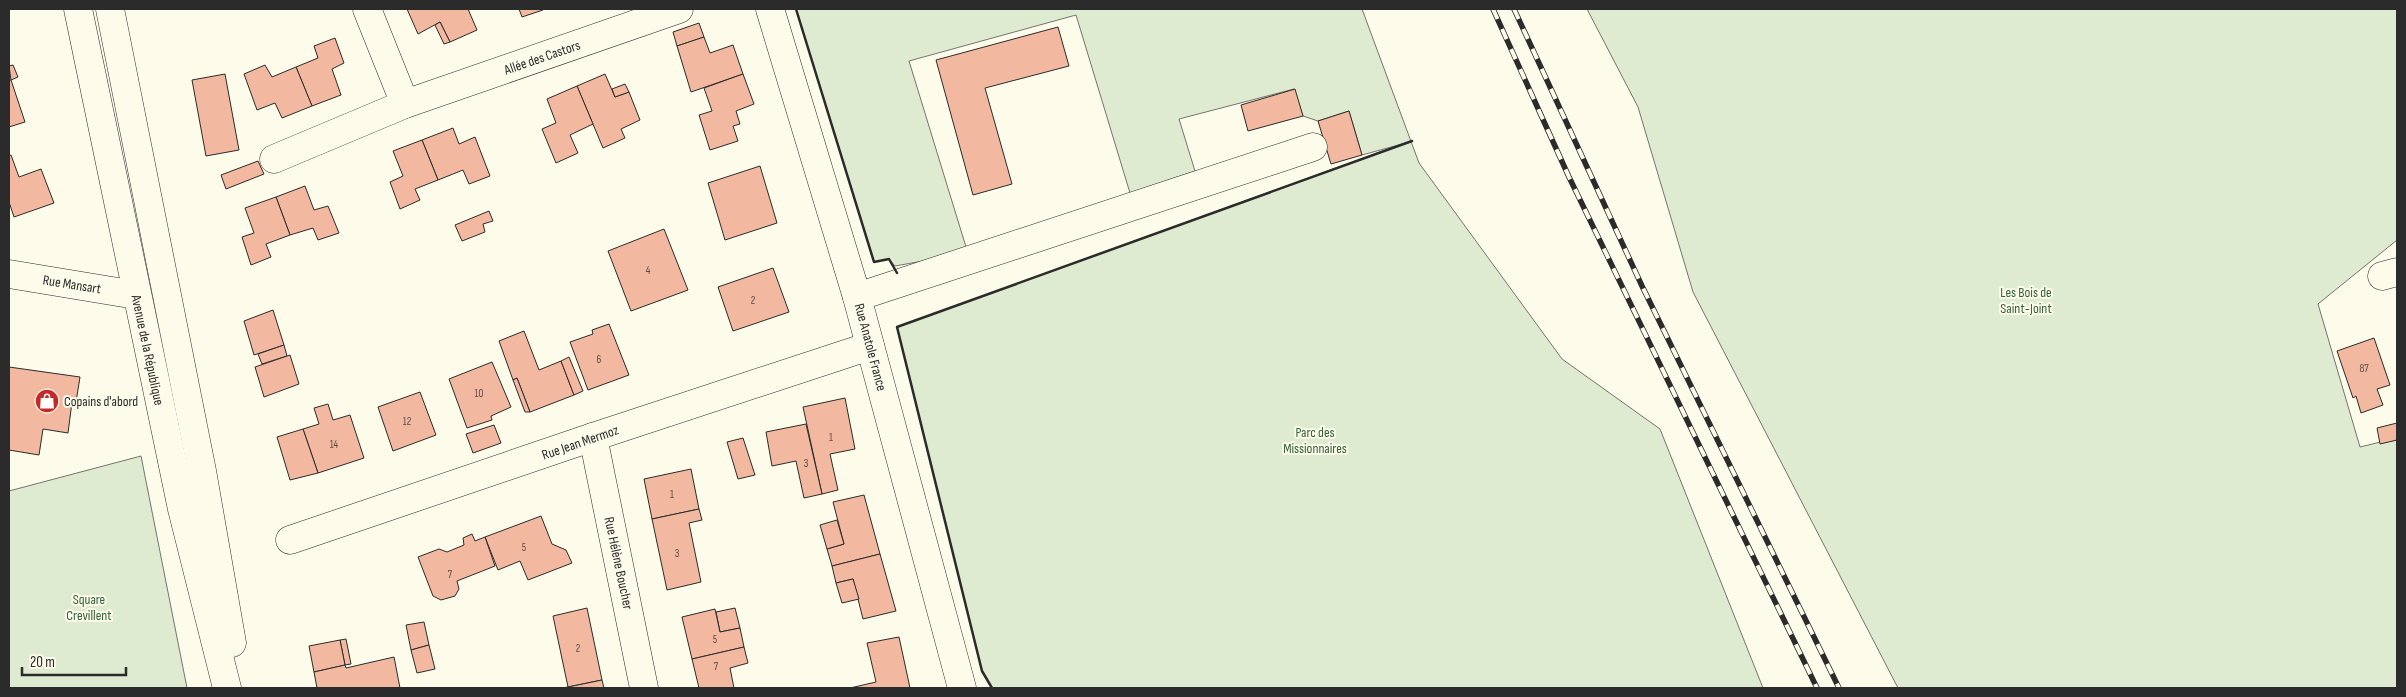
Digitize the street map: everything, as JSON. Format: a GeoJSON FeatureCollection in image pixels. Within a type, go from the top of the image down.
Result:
{"type":"FeatureCollection","features":[{"type":"Feature","properties":{"kind":"street","name":"Avenue de la République"},"geometry":{"type":"LineString","coordinates":[[78,9],[136,295],[182,508],[227,688]]}},
{"type":"Feature","properties":{"kind":"street","name":"Avenue de la République"},"geometry":{"type":"LineString","coordinates":[[110,9],[202,471],[240,688]]}},
{"type":"Feature","properties":{"kind":"street"},"geometry":{"type":"LineString","coordinates":[[367,9],[405,104]]}},
{"type":"Feature","properties":{"kind":"street","name":"Allée des Castors"},"geometry":{"type":"LineString","coordinates":[[274,159],[405,104],[679,9]]}},
{"type":"Feature","properties":{"kind":"street","name":"Rue Anatole France"},"geometry":{"type":"LineString","coordinates":[[770,9],[857,296],[962,688]]}},
{"type":"Feature","properties":{"kind":"street"},"geometry":{"type":"LineString","coordinates":[[857,296],[1313,147]]}},
{"type":"Feature","properties":{"kind":"street","name":"Rue Mansart"},"geometry":{"type":"LineString","coordinates":[[9,275],[136,295]]}},
{"type":"Feature","properties":{"kind":"street","name":"Rue Jean Mermoz"},"geometry":{"type":"LineString","coordinates":[[290,540],[593,437],[870,346]]}},
{"type":"Feature","properties":{"kind":"street","name":"Rue Hélène Boucher"},"geometry":{"type":"LineString","coordinates":[[593,437],[644,688]]}},
{"type":"Feature","properties":{"kind":"green space","name":"Parc des Missionnaires"},"geometry":{"type":"Polygon","coordinates":[[[796,9],[1362,9],[1419,163],[1562,359],[1660,429],[1763,688],[992,688],[982,671],[897,327],[1402,144],[1362,155],[1349,111],[1318,121],[1303,116],[1294,89],[1179,119],[1195,171],[1130,193],[1076,15],[909,61],[966,247],[923,261],[895,266],[889,259],[874,262],[796,9]]]}},
{"type":"Feature","properties":{"kind":"green space","name":"Les Bois de Saint-Joint"},"geometry":{"type":"Polygon","coordinates":[[[1587,9],[2397,9],[2397,240],[2318,304],[2360,447],[2397,438],[2397,688],[1898,688],[1693,292],[1638,107],[1587,9]]]}},
{"type":"Feature","properties":{"kind":"green space","name":"Square Crevillent"},"geometry":{"type":"Polygon","coordinates":[[[141,456],[187,688],[9,688],[9,491],[141,456]]]}},
{"type":"Feature","properties":{"kind":"building"},"geometry":{"type":"Polygon","coordinates":[[[407,9],[468,9],[477,30],[450,42],[440,22],[418,34],[407,9]]]}},
{"type":"Feature","properties":{"kind":"building"},"geometry":{"type":"Polygon","coordinates":[[[519,9],[542,9],[543,10],[522,17],[519,9]]]}},
{"type":"Feature","properties":{"kind":"building"},"geometry":{"type":"Polygon","coordinates":[[[440,22],[450,42],[444,44],[435,25],[440,22]]]}},
{"type":"Feature","properties":{"kind":"building"},"geometry":{"type":"Polygon","coordinates":[[[699,23],[704,37],[677,46],[673,32],[699,23]]]}},
{"type":"Feature","properties":{"kind":"building"},"geometry":{"type":"Polygon","coordinates":[[[1058,27],[1069,66],[985,88],[1012,184],[973,195],[936,60],[1058,27]]]}},
{"type":"Feature","properties":{"kind":"building"},"geometry":{"type":"Polygon","coordinates":[[[704,37],[710,53],[733,45],[743,74],[691,92],[677,46],[704,37]]]}},
{"type":"Feature","properties":{"kind":"building"},"geometry":{"type":"Polygon","coordinates":[[[335,38],[344,63],[332,69],[341,95],[312,106],[296,67],[318,58],[314,46],[335,38]]]}},
{"type":"Feature","properties":{"kind":"building"},"geometry":{"type":"Polygon","coordinates":[[[13,65],[18,77],[11,80],[9,66],[13,65]]]}},
{"type":"Feature","properties":{"kind":"building"},"geometry":{"type":"Polygon","coordinates":[[[265,65],[272,77],[296,67],[312,106],[282,118],[275,103],[257,110],[244,74],[265,65]]]}},
{"type":"Feature","properties":{"kind":"building"},"geometry":{"type":"Polygon","coordinates":[[[225,74],[239,150],[206,156],[192,80],[225,74]]]}},
{"type":"Feature","properties":{"kind":"building"},"geometry":{"type":"Polygon","coordinates":[[[605,74],[615,97],[629,92],[640,120],[621,129],[625,138],[603,148],[577,86],[605,74]]]}},
{"type":"Feature","properties":{"kind":"building"},"geometry":{"type":"Polygon","coordinates":[[[743,74],[754,104],[736,111],[740,124],[733,126],[738,141],[710,150],[699,115],[712,111],[704,88],[743,74]]]}},
{"type":"Feature","properties":{"kind":"building"},"geometry":{"type":"Polygon","coordinates":[[[9,80],[11,80],[25,122],[9,127],[9,80]]]}},
{"type":"Feature","properties":{"kind":"building"},"geometry":{"type":"Polygon","coordinates":[[[625,84],[629,92],[615,97],[612,89],[625,84]]]}},
{"type":"Feature","properties":{"kind":"building"},"geometry":{"type":"Polygon","coordinates":[[[577,86],[593,124],[570,135],[578,153],[556,163],[542,129],[556,123],[547,99],[577,86]]]}},
{"type":"Feature","properties":{"kind":"building"},"geometry":{"type":"Polygon","coordinates":[[[1295,89],[1303,116],[1248,131],[1241,105],[1295,89]]]}},
{"type":"Feature","properties":{"kind":"building"},"geometry":{"type":"Polygon","coordinates":[[[1349,111],[1362,155],[1331,164],[1318,121],[1349,111]]]}},
{"type":"Feature","properties":{"kind":"building"},"geometry":{"type":"Polygon","coordinates":[[[453,128],[459,144],[475,137],[490,176],[469,184],[463,170],[438,180],[422,140],[453,128]]]}},
{"type":"Feature","properties":{"kind":"building"},"geometry":{"type":"Polygon","coordinates":[[[422,140],[438,180],[415,189],[420,200],[400,209],[390,182],[403,176],[393,151],[422,140]]]}},
{"type":"Feature","properties":{"kind":"building"},"geometry":{"type":"Polygon","coordinates":[[[11,155],[19,177],[41,169],[54,203],[14,217],[9,202],[9,156],[11,155]]]}},
{"type":"Feature","properties":{"kind":"building"},"geometry":{"type":"Polygon","coordinates":[[[258,161],[264,174],[226,189],[221,175],[258,161]]]}},
{"type":"Feature","properties":{"kind":"building"},"geometry":{"type":"Polygon","coordinates":[[[760,166],[777,223],[725,240],[708,183],[760,166]]]}},
{"type":"Feature","properties":{"kind":"building"},"geometry":{"type":"Polygon","coordinates":[[[305,186],[314,210],[328,206],[339,233],[318,240],[313,228],[290,235],[276,197],[305,186]]]}},
{"type":"Feature","properties":{"kind":"building"},"geometry":{"type":"Polygon","coordinates":[[[276,197],[290,235],[266,244],[271,257],[251,265],[242,237],[254,233],[245,208],[276,197]]]}},
{"type":"Feature","properties":{"kind":"building"},"geometry":{"type":"Polygon","coordinates":[[[489,211],[493,221],[483,224],[485,232],[462,241],[455,225],[489,211]]]}},
{"type":"Feature","properties":{"kind":"building"},"geometry":{"type":"Polygon","coordinates":[[[664,229],[688,290],[631,311],[608,251],[664,229]]]}},
{"type":"Feature","properties":{"kind":"building"},"geometry":{"type":"Polygon","coordinates":[[[773,268],[789,312],[733,331],[718,287],[773,268]]]}},
{"type":"Feature","properties":{"kind":"building"},"geometry":{"type":"Polygon","coordinates":[[[273,310],[284,345],[254,355],[244,321],[273,310]]]}},
{"type":"Feature","properties":{"kind":"building"},"geometry":{"type":"Polygon","coordinates":[[[609,324],[629,375],[588,390],[570,342],[593,334],[592,330],[609,324]]]}},
{"type":"Feature","properties":{"kind":"building"},"geometry":{"type":"Polygon","coordinates":[[[524,331],[539,370],[561,361],[574,395],[530,412],[517,378],[513,380],[499,341],[524,331]]]}},
{"type":"Feature","properties":{"kind":"building"},"geometry":{"type":"Polygon","coordinates":[[[2374,338],[2390,385],[2377,389],[2383,405],[2361,413],[2356,396],[2353,398],[2337,351],[2374,338]]]}},
{"type":"Feature","properties":{"kind":"building"},"geometry":{"type":"Polygon","coordinates":[[[284,345],[287,356],[262,364],[258,354],[284,345]]]}},
{"type":"Feature","properties":{"kind":"building"},"geometry":{"type":"Polygon","coordinates":[[[290,355],[299,384],[264,397],[255,367],[290,355]]]}},
{"type":"Feature","properties":{"kind":"building"},"geometry":{"type":"Polygon","coordinates":[[[569,357],[583,391],[574,395],[561,361],[569,357]]]}},
{"type":"Feature","properties":{"kind":"building"},"geometry":{"type":"Polygon","coordinates":[[[492,362],[511,407],[491,416],[492,420],[467,428],[449,379],[492,362]]]}},
{"type":"Feature","properties":{"kind":"building"},"geometry":{"type":"Polygon","coordinates":[[[9,367],[80,377],[76,402],[72,402],[68,433],[43,429],[39,455],[9,450],[9,367]]]}},
{"type":"Feature","properties":{"kind":"building"},"geometry":{"type":"Polygon","coordinates":[[[517,378],[530,412],[525,412],[513,380],[517,378]]]}},
{"type":"Feature","properties":{"kind":"building"},"geometry":{"type":"Polygon","coordinates":[[[420,392],[436,435],[393,451],[378,407],[420,392]]]}},
{"type":"Feature","properties":{"kind":"building"},"geometry":{"type":"Polygon","coordinates":[[[845,398],[855,449],[830,454],[838,490],[822,494],[803,407],[845,398]]]}},
{"type":"Feature","properties":{"kind":"building"},"geometry":{"type":"Polygon","coordinates":[[[328,404],[333,420],[350,415],[364,458],[318,473],[303,429],[319,424],[314,408],[328,404]]]}},
{"type":"Feature","properties":{"kind":"building"},"geometry":{"type":"Polygon","coordinates":[[[2397,423],[2397,440],[2380,444],[2377,428],[2397,423]]]}},
{"type":"Feature","properties":{"kind":"building"},"geometry":{"type":"Polygon","coordinates":[[[806,424],[822,494],[804,498],[796,461],[772,466],[766,432],[806,424]]]}},
{"type":"Feature","properties":{"kind":"building"},"geometry":{"type":"Polygon","coordinates":[[[494,425],[501,443],[473,453],[466,434],[494,425]]]}},
{"type":"Feature","properties":{"kind":"building"},"geometry":{"type":"Polygon","coordinates":[[[303,429],[318,473],[290,480],[277,437],[303,429]]]}},
{"type":"Feature","properties":{"kind":"building"},"geometry":{"type":"Polygon","coordinates":[[[743,438],[755,475],[738,479],[727,442],[743,438]]]}},
{"type":"Feature","properties":{"kind":"building"},"geometry":{"type":"Polygon","coordinates":[[[691,469],[699,509],[652,519],[644,479],[691,469]]]}},
{"type":"Feature","properties":{"kind":"building"},"geometry":{"type":"Polygon","coordinates":[[[864,495],[880,554],[832,566],[827,549],[844,544],[833,502],[864,495]]]}},
{"type":"Feature","properties":{"kind":"building"},"geometry":{"type":"Polygon","coordinates":[[[699,509],[702,520],[689,523],[701,582],[667,590],[652,519],[699,509]]]}},
{"type":"Feature","properties":{"kind":"building"},"geometry":{"type":"Polygon","coordinates":[[[541,516],[552,544],[566,550],[572,563],[528,580],[520,561],[498,570],[485,537],[541,516]]]}},
{"type":"Feature","properties":{"kind":"building"},"geometry":{"type":"Polygon","coordinates":[[[837,520],[844,544],[827,549],[820,525],[837,520]]]}},
{"type":"Feature","properties":{"kind":"building"},"geometry":{"type":"Polygon","coordinates":[[[472,534],[475,541],[485,537],[495,566],[457,581],[459,589],[455,596],[441,600],[433,596],[418,557],[439,549],[447,552],[464,545],[463,538],[472,534]]]}},
{"type":"Feature","properties":{"kind":"building"},"geometry":{"type":"Polygon","coordinates":[[[880,554],[896,611],[863,619],[853,579],[836,583],[832,566],[880,554]]]}},
{"type":"Feature","properties":{"kind":"building"},"geometry":{"type":"Polygon","coordinates":[[[853,579],[859,599],[842,603],[836,583],[853,579]]]}},
{"type":"Feature","properties":{"kind":"building"},"geometry":{"type":"Polygon","coordinates":[[[587,608],[602,680],[568,687],[553,616],[587,608]]]}},
{"type":"Feature","properties":{"kind":"building"},"geometry":{"type":"Polygon","coordinates":[[[735,608],[740,628],[720,632],[716,612],[735,608]]]}},
{"type":"Feature","properties":{"kind":"building"},"geometry":{"type":"Polygon","coordinates":[[[715,609],[720,632],[740,628],[744,647],[692,659],[682,617],[715,609]]]}},
{"type":"Feature","properties":{"kind":"building"},"geometry":{"type":"Polygon","coordinates":[[[424,622],[429,645],[411,650],[406,625],[424,622]]]}},
{"type":"Feature","properties":{"kind":"building"},"geometry":{"type":"Polygon","coordinates":[[[899,637],[910,688],[850,688],[876,682],[867,643],[899,637]]]}},
{"type":"Feature","properties":{"kind":"building"},"geometry":{"type":"Polygon","coordinates":[[[346,639],[351,664],[345,665],[340,640],[346,639]]]}},
{"type":"Feature","properties":{"kind":"building"},"geometry":{"type":"Polygon","coordinates":[[[340,640],[345,665],[314,672],[309,646],[340,640]]]}},
{"type":"Feature","properties":{"kind":"building"},"geometry":{"type":"Polygon","coordinates":[[[429,645],[435,669],[417,673],[411,650],[429,645]]]}},
{"type":"Feature","properties":{"kind":"building"},"geometry":{"type":"Polygon","coordinates":[[[744,647],[748,663],[730,668],[734,688],[699,688],[692,659],[744,647]]]}},
{"type":"Feature","properties":{"kind":"building"},"geometry":{"type":"Polygon","coordinates":[[[394,657],[400,688],[317,688],[314,672],[345,665],[346,668],[394,657]]]}},
{"type":"Feature","properties":{"kind":"building"},"geometry":{"type":"Polygon","coordinates":[[[602,680],[604,688],[562,688],[568,687],[602,680]]]}},
{"type":"Feature","properties":{"kind":"railway"},"geometry":{"type":"LineString","coordinates":[[1493,9],[1569,177],[1817,688]]}},
{"type":"Feature","properties":{"kind":"railway"},"geometry":{"type":"LineString","coordinates":[[1514,9],[1642,286],[1839,688]]}},
{"type":"Feature","properties":{"kind":"wall"},"geometry":{"type":"LineString","coordinates":[[796,9],[874,262],[889,259],[897,273]]}},
{"type":"Feature","properties":{"kind":"wall"},"geometry":{"type":"LineString","coordinates":[[992,688],[982,671],[897,327],[1412,141]]}},
{"type":"Feature","properties":{"kind":"place","name":"Copains d'abord"},"geometry":{"type":"Point","coordinates":[47,401]}}]}
